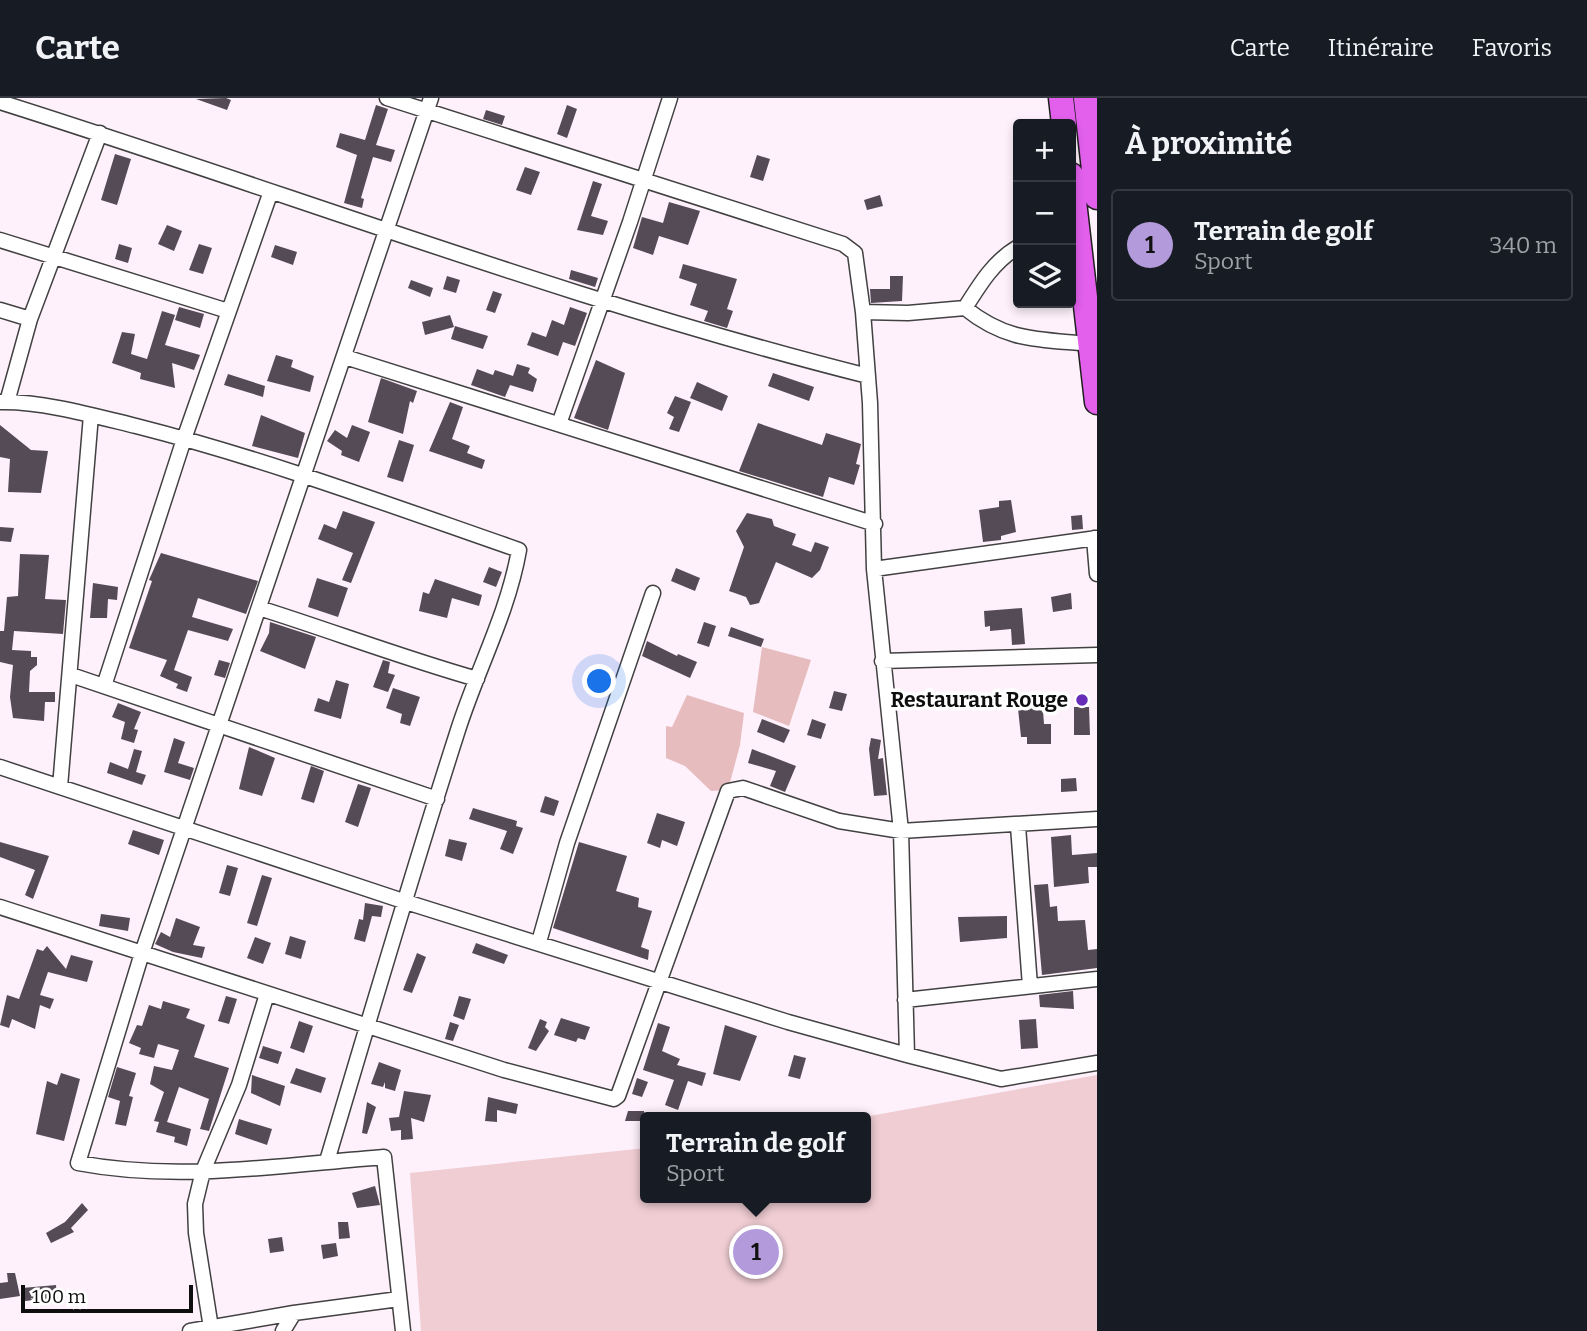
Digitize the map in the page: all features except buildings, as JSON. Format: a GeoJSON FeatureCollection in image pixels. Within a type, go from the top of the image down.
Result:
{"type":"FeatureCollection","features":[{"type":"Feature","properties":{"kind":"highway"},"geometry":{"type":"LineString","coordinates":[[1061,98],[1084,116],[1097,197]]}},
{"type":"Feature","properties":{"kind":"highway"},"geometry":{"type":"LineString","coordinates":[[1076,242],[1097,402]]}},
{"type":"Feature","properties":{"kind":"street"},"geometry":{"type":"LineString","coordinates":[[387,98],[429,105],[850,248],[857,260],[867,376],[874,569],[901,831],[907,1055]]}},
{"type":"Feature","properties":{"kind":"street"},"geometry":{"type":"LineString","coordinates":[[558,425],[670,98]]}},
{"type":"Feature","properties":{"kind":"street"},"geometry":{"type":"LineString","coordinates":[[0,102],[100,133],[270,194],[733,343],[867,376]]}},
{"type":"Feature","properties":{"kind":"street"},"geometry":{"type":"LineString","coordinates":[[403,1331],[384,1157],[203,1171],[113,1168],[78,1163],[142,953],[429,105]]}},
{"type":"Feature","properties":{"kind":"street"},"geometry":{"type":"LineString","coordinates":[[100,133],[30,319],[3,402],[91,415],[184,439],[304,474],[519,550],[496,632],[477,678],[366,1023],[327,1161]]}},
{"type":"Feature","properties":{"kind":"street"},"geometry":{"type":"LineString","coordinates":[[104,686],[184,439],[270,194]]}},
{"type":"Feature","properties":{"kind":"street"},"geometry":{"type":"LineString","coordinates":[[0,240],[228,311]]}},
{"type":"Feature","properties":{"kind":"street"},"geometry":{"type":"LineString","coordinates":[[965,308],[982,281],[1003,256],[1013,250]]}},
{"type":"Feature","properties":{"kind":"street"},"geometry":{"type":"LineString","coordinates":[[863,312],[908,313],[965,308],[988,327],[1015,336],[1090,344]]}},
{"type":"Feature","properties":{"kind":"street"},"geometry":{"type":"LineString","coordinates":[[0,310],[30,319]]}},
{"type":"Feature","properties":{"kind":"street"},"geometry":{"type":"LineString","coordinates":[[345,357],[874,524]]}},
{"type":"Feature","properties":{"kind":"street"},"geometry":{"type":"LineString","coordinates":[[60,787],[91,415]]}},
{"type":"Feature","properties":{"kind":"street"},"geometry":{"type":"LineString","coordinates":[[874,569],[1096,538],[1097,574]]}},
{"type":"Feature","properties":{"kind":"street"},"geometry":{"type":"LineString","coordinates":[[539,942],[567,843],[653,593]]}},
{"type":"Feature","properties":{"kind":"street"},"geometry":{"type":"LineString","coordinates":[[259,608],[363,641],[412,661],[477,678]]}},
{"type":"Feature","properties":{"kind":"street"},"geometry":{"type":"LineString","coordinates":[[882,661],[1097,655]]}},
{"type":"Feature","properties":{"kind":"street"},"geometry":{"type":"LineString","coordinates":[[71,675],[437,799]]}},
{"type":"Feature","properties":{"kind":"street"},"geometry":{"type":"LineString","coordinates":[[0,767],[406,902],[789,1022],[907,1055],[1001,1079],[1097,1063]]}},
{"type":"Feature","properties":{"kind":"street"},"geometry":{"type":"LineString","coordinates":[[0,906],[505,1070],[614,1099],[618,1096],[728,792],[743,788],[839,821],[901,831],[1018,826],[1097,819]]}},
{"type":"Feature","properties":{"kind":"street"},"geometry":{"type":"LineString","coordinates":[[1018,826],[1030,986]]}},
{"type":"Feature","properties":{"kind":"street"},"geometry":{"type":"LineString","coordinates":[[905,999],[1097,979]]}},
{"type":"Feature","properties":{"kind":"street"},"geometry":{"type":"LineString","coordinates":[[211,1328],[196,1233],[195,1204],[203,1171],[239,1085],[267,994]]}},
{"type":"Feature","properties":{"kind":"street"},"geometry":{"type":"LineString","coordinates":[[190,1331],[294,1312],[400,1299]]}},
{"type":"Feature","properties":{"kind":"street"},"geometry":{"type":"LineString","coordinates":[[283,1331],[294,1312]]}},
{"type":"Feature","properties":{"kind":"shaded area"},"geometry":{"type":"Polygon","coordinates":[[[762,647],[811,660],[789,726],[753,712],[762,647]]]}},
{"type":"Feature","properties":{"kind":"shaded area"},"geometry":{"type":"Polygon","coordinates":[[[687,695],[744,713],[740,745],[728,790],[711,791],[685,766],[666,758],[666,726],[672,727],[687,695]]]}},
{"type":"Feature","properties":{"kind":"shaded area"},"geometry":{"type":"Polygon","coordinates":[[[1097,1075],[1097,1331],[421,1331],[410,1173],[640,1149],[640,1203],[871,1203],[871,1116],[1097,1075]]]}},
{"type":"Feature","properties":{"kind":"place","name":"Restaurant Rouge"},"geometry":{"type":"Point","coordinates":[1082,700]}},
{"type":"Feature","properties":{"kind":"place","name":"Terrain de golf"},"geometry":{"type":"Point","coordinates":[756,1252]}}]}
